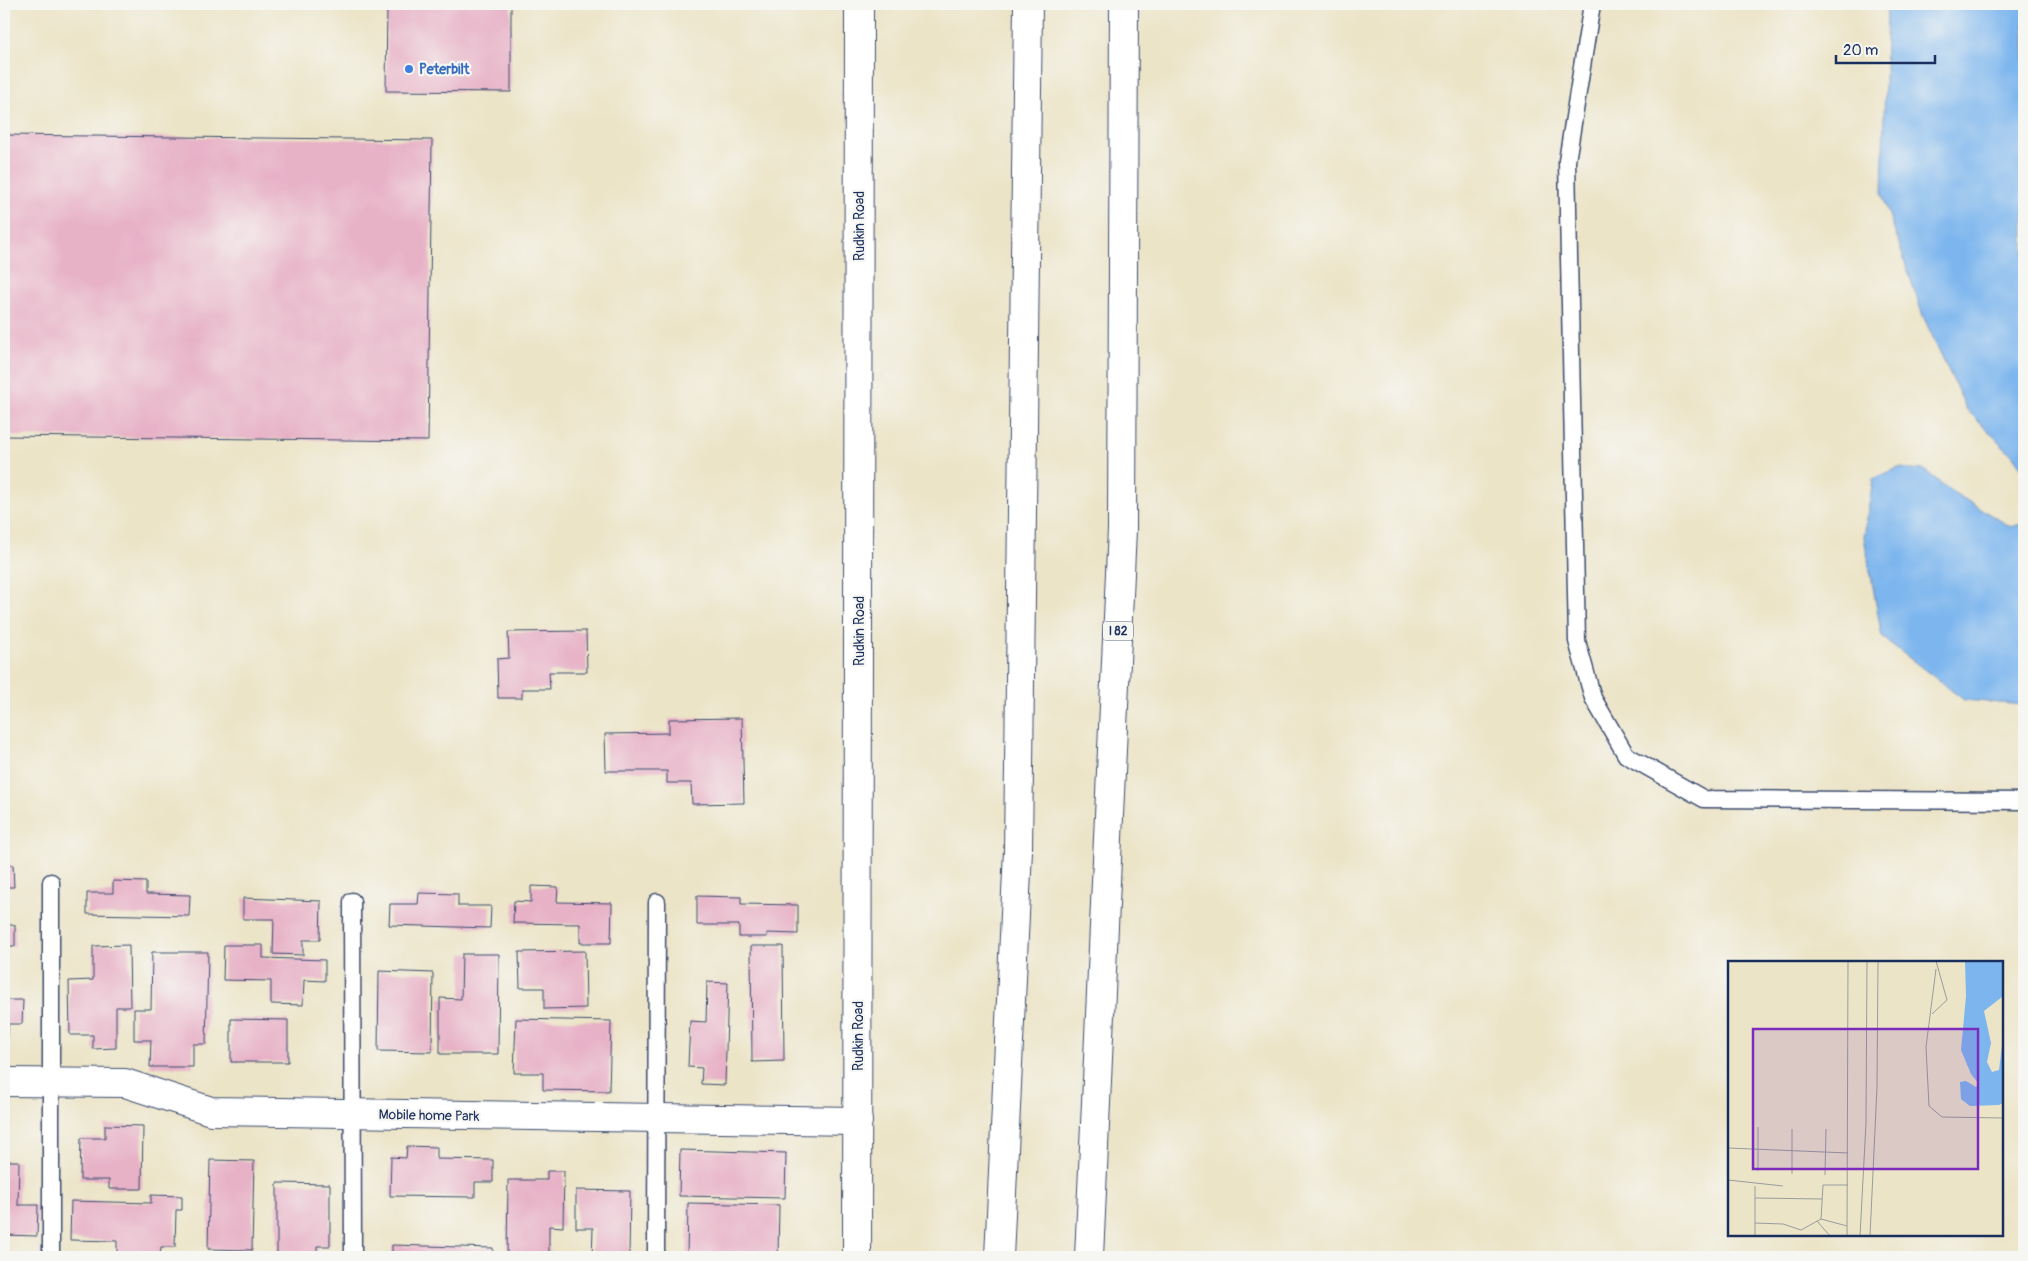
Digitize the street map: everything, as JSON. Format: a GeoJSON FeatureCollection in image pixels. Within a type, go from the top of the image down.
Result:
{"type":"FeatureCollection","features":[{"type":"Feature","properties":{"kind":"main road","name":"Rudkin Road"},"geometry":{"type":"LineString","coordinates":[[857,1257],[859,4]]}},
{"type":"Feature","properties":{"kind":"main road"},"geometry":{"type":"LineString","coordinates":[[999,1257],[1018,850],[1028,4]]}},
{"type":"Feature","properties":{"kind":"main road","name":"I 82"},"geometry":{"type":"LineString","coordinates":[[1090,1257],[1122,529],[1124,4]]}},
{"type":"Feature","properties":{"kind":"main road","name":"Mobile home Park"},"geometry":{"type":"LineString","coordinates":[[4,1082],[125,1083],[211,1111],[858,1121]]}},
{"type":"Feature","properties":{"kind":"lane"},"geometry":{"type":"LineString","coordinates":[[1592,4],[1567,161],[1577,641],[1593,698],[1626,754],[1704,799],[2024,801]]}},
{"type":"Feature","properties":{"kind":"lane"},"geometry":{"type":"LineString","coordinates":[[50,882],[50,1257]]}},
{"type":"Feature","properties":{"kind":"lane"},"geometry":{"type":"LineString","coordinates":[[352,901],[353,1257]]}},
{"type":"Feature","properties":{"kind":"lane"},"geometry":{"type":"LineString","coordinates":[[656,1257],[657,902]]}},
{"type":"Feature","properties":{"kind":"water"},"geometry":{"type":"Polygon","coordinates":[[[1887,4],[2024,4],[2024,472],[2013,456],[1967,410],[1923,316],[1882,194],[1887,4]]]}},
{"type":"Feature","properties":{"kind":"water"},"geometry":{"type":"Polygon","coordinates":[[[1898,468],[1924,470],[1951,491],[2011,527],[2024,523],[2024,705],[1964,700],[1882,637],[1864,537],[1873,479],[1898,468]]]}},
{"type":"Feature","properties":{"kind":"building"},"geometry":{"type":"Polygon","coordinates":[[[387,4],[511,4],[511,92],[386,91],[387,4]]]}},
{"type":"Feature","properties":{"kind":"building"},"geometry":{"type":"Polygon","coordinates":[[[4,135],[432,140],[428,441],[4,436],[4,135]]]}},
{"type":"Feature","properties":{"kind":"building"},"geometry":{"type":"Polygon","coordinates":[[[586,631],[587,672],[549,672],[550,689],[522,689],[522,698],[498,698],[497,659],[509,658],[508,632],[586,631]]]}},
{"type":"Feature","properties":{"kind":"building"},"geometry":{"type":"Polygon","coordinates":[[[742,718],[744,803],[692,804],[691,783],[667,783],[667,771],[606,771],[605,734],[669,733],[669,719],[742,718]]]}},
{"type":"Feature","properties":{"kind":"building"},"geometry":{"type":"Polygon","coordinates":[[[4,865],[13,865],[14,887],[4,887],[4,865]]]}},
{"type":"Feature","properties":{"kind":"building"},"geometry":{"type":"Polygon","coordinates":[[[113,881],[146,882],[146,894],[190,895],[189,916],[87,914],[87,893],[113,893],[113,881]]]}},
{"type":"Feature","properties":{"kind":"building"},"geometry":{"type":"Polygon","coordinates":[[[531,886],[558,887],[557,902],[612,903],[611,943],[580,943],[580,924],[513,923],[514,901],[531,902],[531,886]]]}},
{"type":"Feature","properties":{"kind":"building"},"geometry":{"type":"Polygon","coordinates":[[[419,893],[458,894],[458,906],[491,906],[490,928],[389,925],[390,904],[418,904],[419,893]]]}},
{"type":"Feature","properties":{"kind":"building"},"geometry":{"type":"Polygon","coordinates":[[[697,896],[741,897],[741,904],[798,905],[798,934],[767,933],[767,937],[739,937],[739,925],[697,925],[697,896]]]}},
{"type":"Feature","properties":{"kind":"building"},"geometry":{"type":"Polygon","coordinates":[[[243,898],[321,901],[320,940],[303,940],[303,955],[273,954],[274,919],[243,919],[243,898]]]}},
{"type":"Feature","properties":{"kind":"building"},"geometry":{"type":"Polygon","coordinates":[[[4,925],[15,925],[15,946],[4,946],[4,925]]]}},
{"type":"Feature","properties":{"kind":"building"},"geometry":{"type":"Polygon","coordinates":[[[129,945],[130,1007],[116,1007],[116,1048],[93,1049],[93,1035],[70,1035],[69,981],[93,980],[93,946],[129,945]]]}},
{"type":"Feature","properties":{"kind":"building"},"geometry":{"type":"Polygon","coordinates":[[[224,945],[263,945],[263,958],[325,960],[325,981],[304,980],[303,1005],[271,1004],[271,981],[223,980],[224,945]]]}},
{"type":"Feature","properties":{"kind":"building"},"geometry":{"type":"Polygon","coordinates":[[[751,946],[783,946],[784,1061],[752,1062],[751,946]]]}},
{"type":"Feature","properties":{"kind":"building"},"geometry":{"type":"Polygon","coordinates":[[[585,951],[586,1008],[544,1009],[544,988],[520,988],[519,952],[585,951]]]}},
{"type":"Feature","properties":{"kind":"building"},"geometry":{"type":"Polygon","coordinates":[[[152,952],[208,952],[206,1044],[193,1044],[193,1067],[150,1067],[151,1040],[134,1040],[134,1009],[151,1009],[152,952]]]}},
{"type":"Feature","properties":{"kind":"building"},"geometry":{"type":"Polygon","coordinates":[[[462,954],[499,954],[498,1054],[440,1054],[440,998],[461,999],[462,954]]]}},
{"type":"Feature","properties":{"kind":"building"},"geometry":{"type":"Polygon","coordinates":[[[379,971],[433,973],[432,1052],[378,1051],[379,971]]]}},
{"type":"Feature","properties":{"kind":"building"},"geometry":{"type":"Polygon","coordinates":[[[707,982],[728,983],[725,1085],[701,1084],[702,1068],[688,1067],[690,1021],[706,1022],[707,982]]]}},
{"type":"Feature","properties":{"kind":"building"},"geometry":{"type":"Polygon","coordinates":[[[4,1000],[23,1000],[22,1024],[8,1024],[8,1036],[4,1036],[4,1000]]]}},
{"type":"Feature","properties":{"kind":"building"},"geometry":{"type":"Polygon","coordinates":[[[231,1019],[288,1020],[288,1062],[231,1062],[231,1019]]]}},
{"type":"Feature","properties":{"kind":"building"},"geometry":{"type":"Polygon","coordinates":[[[516,1019],[611,1021],[609,1091],[543,1090],[543,1073],[514,1073],[516,1019]]]}},
{"type":"Feature","properties":{"kind":"building"},"geometry":{"type":"Polygon","coordinates":[[[105,1125],[143,1126],[142,1189],[109,1189],[109,1180],[80,1180],[81,1138],[105,1138],[105,1125]]]}},
{"type":"Feature","properties":{"kind":"building"},"geometry":{"type":"Polygon","coordinates":[[[407,1146],[437,1147],[437,1159],[493,1160],[493,1182],[475,1182],[475,1197],[390,1196],[391,1157],[406,1158],[407,1146]]]}},
{"type":"Feature","properties":{"kind":"building"},"geometry":{"type":"Polygon","coordinates":[[[680,1150],[786,1153],[785,1198],[679,1196],[680,1150]]]}},
{"type":"Feature","properties":{"kind":"building"},"geometry":{"type":"Polygon","coordinates":[[[210,1160],[254,1161],[252,1250],[208,1249],[210,1160]]]}},
{"type":"Feature","properties":{"kind":"building"},"geometry":{"type":"Polygon","coordinates":[[[4,1161],[19,1161],[18,1205],[38,1205],[37,1236],[4,1235],[4,1161]]]}},
{"type":"Feature","properties":{"kind":"building"},"geometry":{"type":"Polygon","coordinates":[[[547,1171],[564,1171],[563,1227],[549,1226],[549,1256],[507,1255],[508,1180],[547,1180],[547,1171]]]}},
{"type":"Feature","properties":{"kind":"building"},"geometry":{"type":"Polygon","coordinates":[[[277,1183],[330,1184],[330,1246],[317,1246],[317,1257],[277,1257],[277,1183]]]}},
{"type":"Feature","properties":{"kind":"building"},"geometry":{"type":"Polygon","coordinates":[[[576,1190],[630,1191],[629,1257],[592,1257],[593,1228],[576,1228],[576,1190]]]}},
{"type":"Feature","properties":{"kind":"building"},"geometry":{"type":"Polygon","coordinates":[[[151,1195],[182,1196],[182,1210],[176,1210],[175,1247],[161,1247],[160,1257],[117,1257],[117,1241],[70,1240],[71,1201],[151,1203],[151,1195]]]}},
{"type":"Feature","properties":{"kind":"building"},"geometry":{"type":"Polygon","coordinates":[[[688,1203],[779,1205],[778,1257],[687,1257],[688,1203]]]}},
{"type":"Feature","properties":{"kind":"building"},"geometry":{"type":"Polygon","coordinates":[[[392,1245],[493,1248],[493,1257],[392,1257],[392,1245]]]}},
{"type":"Feature","properties":{"kind":"place","name":"Peterbilt"},"geometry":{"type":"Point","coordinates":[409,69]}}]}
